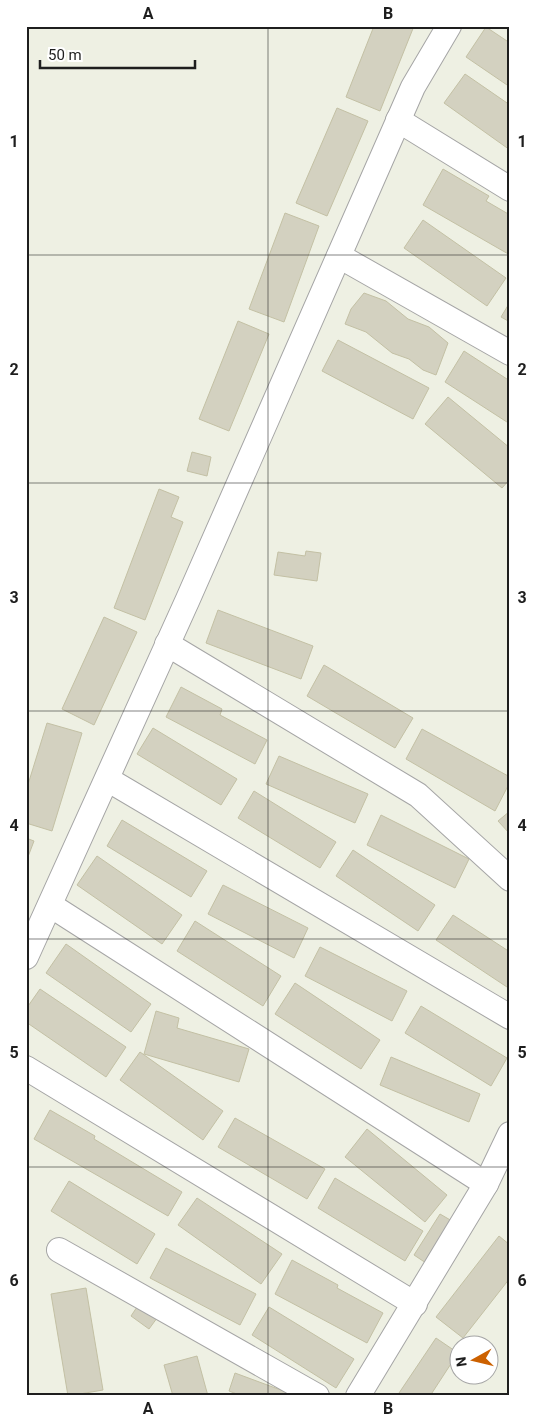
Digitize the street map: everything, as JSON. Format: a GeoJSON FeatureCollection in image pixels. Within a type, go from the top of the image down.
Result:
{"type":"FeatureCollection","features":[{"type":"Feature","properties":{"kind":"street"},"geometry":{"type":"LineString","coordinates":[[26,957],[107,779],[413,87],[450,26]]}},
{"type":"Feature","properties":{"kind":"street"},"geometry":{"type":"LineString","coordinates":[[398,120],[510,189]]}},
{"type":"Feature","properties":{"kind":"street"},"geometry":{"type":"LineString","coordinates":[[339,256],[510,353]]}},
{"type":"Feature","properties":{"kind":"street"},"geometry":{"type":"LineString","coordinates":[[167,644],[418,795],[510,878]]}},
{"type":"Feature","properties":{"kind":"street"},"geometry":{"type":"LineString","coordinates":[[107,779],[510,1017]]}},
{"type":"Feature","properties":{"kind":"street"},"geometry":{"type":"LineString","coordinates":[[50,905],[486,1184]]}},
{"type":"Feature","properties":{"kind":"street"},"geometry":{"type":"LineString","coordinates":[[26,1068],[414,1304]]}},
{"type":"Feature","properties":{"kind":"street"},"geometry":{"type":"LineString","coordinates":[[358,1396],[486,1184],[510,1134]]}},
{"type":"Feature","properties":{"kind":"street"},"geometry":{"type":"LineString","coordinates":[[59,1250],[317,1396]]}},
{"type":"Feature","properties":{"kind":"building"},"geometry":{"type":"Polygon","coordinates":[[[374,26],[414,26],[380,111],[346,97],[374,26]]]}},
{"type":"Feature","properties":{"kind":"building"},"geometry":{"type":"Polygon","coordinates":[[[486,27],[510,43],[510,87],[466,57],[486,27]]]}},
{"type":"Feature","properties":{"kind":"building"},"geometry":{"type":"Polygon","coordinates":[[[465,74],[510,105],[510,150],[444,103],[465,74]]]}},
{"type":"Feature","properties":{"kind":"building"},"geometry":{"type":"Polygon","coordinates":[[[337,108],[368,121],[327,216],[296,203],[337,108]]]}},
{"type":"Feature","properties":{"kind":"building"},"geometry":{"type":"Polygon","coordinates":[[[443,169],[489,196],[486,201],[510,215],[510,255],[423,205],[443,169]]]}},
{"type":"Feature","properties":{"kind":"building"},"geometry":{"type":"Polygon","coordinates":[[[285,213],[319,226],[284,322],[249,309],[285,213]]]}},
{"type":"Feature","properties":{"kind":"building"},"geometry":{"type":"Polygon","coordinates":[[[423,220],[506,278],[487,306],[404,248],[423,220]]]}},
{"type":"Feature","properties":{"kind":"building"},"geometry":{"type":"Polygon","coordinates":[[[364,293],[386,301],[408,319],[429,327],[448,343],[436,375],[423,370],[409,359],[392,353],[366,332],[345,324],[351,309],[364,293]]]}},
{"type":"Feature","properties":{"kind":"building"},"geometry":{"type":"Polygon","coordinates":[[[510,302],[510,322],[501,317],[510,302]]]}},
{"type":"Feature","properties":{"kind":"building"},"geometry":{"type":"Polygon","coordinates":[[[238,321],[269,334],[229,431],[199,419],[238,321]]]}},
{"type":"Feature","properties":{"kind":"building"},"geometry":{"type":"Polygon","coordinates":[[[338,340],[429,388],[413,419],[322,371],[338,340]]]}},
{"type":"Feature","properties":{"kind":"building"},"geometry":{"type":"Polygon","coordinates":[[[464,351],[510,381],[510,424],[445,382],[464,351]]]}},
{"type":"Feature","properties":{"kind":"building"},"geometry":{"type":"Polygon","coordinates":[[[448,397],[510,448],[510,479],[502,488],[425,424],[448,397]]]}},
{"type":"Feature","properties":{"kind":"building"},"geometry":{"type":"Polygon","coordinates":[[[192,452],[211,457],[207,476],[187,471],[192,452]]]}},
{"type":"Feature","properties":{"kind":"building"},"geometry":{"type":"Polygon","coordinates":[[[159,489],[179,497],[171,517],[183,522],[145,620],[114,608],[159,489]]]}},
{"type":"Feature","properties":{"kind":"building"},"geometry":{"type":"Polygon","coordinates":[[[306,551],[321,553],[317,581],[274,575],[278,552],[305,556],[306,551]]]}},
{"type":"Feature","properties":{"kind":"building"},"geometry":{"type":"Polygon","coordinates":[[[218,610],[313,646],[301,679],[206,643],[218,610]]]}},
{"type":"Feature","properties":{"kind":"building"},"geometry":{"type":"Polygon","coordinates":[[[104,617],[137,632],[94,725],[62,709],[104,617]]]}},
{"type":"Feature","properties":{"kind":"building"},"geometry":{"type":"Polygon","coordinates":[[[324,665],[413,718],[395,748],[307,696],[324,665]]]}},
{"type":"Feature","properties":{"kind":"building"},"geometry":{"type":"Polygon","coordinates":[[[181,687],[222,709],[220,715],[267,740],[255,764],[166,717],[181,687]]]}},
{"type":"Feature","properties":{"kind":"building"},"geometry":{"type":"Polygon","coordinates":[[[47,723],[82,733],[52,831],[26,823],[26,791],[47,723]]]}},
{"type":"Feature","properties":{"kind":"building"},"geometry":{"type":"Polygon","coordinates":[[[153,728],[237,779],[221,805],[137,754],[153,728]]]}},
{"type":"Feature","properties":{"kind":"building"},"geometry":{"type":"Polygon","coordinates":[[[422,729],[510,777],[510,782],[495,811],[406,759],[422,729]]]}},
{"type":"Feature","properties":{"kind":"building"},"geometry":{"type":"Polygon","coordinates":[[[279,756],[368,794],[355,823],[266,784],[279,756]]]}},
{"type":"Feature","properties":{"kind":"building"},"geometry":{"type":"Polygon","coordinates":[[[254,791],[336,842],[320,868],[238,818],[254,791]]]}},
{"type":"Feature","properties":{"kind":"building"},"geometry":{"type":"Polygon","coordinates":[[[510,811],[510,834],[498,821],[510,811]]]}},
{"type":"Feature","properties":{"kind":"building"},"geometry":{"type":"Polygon","coordinates":[[[381,815],[469,859],[455,888],[367,845],[381,815]]]}},
{"type":"Feature","properties":{"kind":"building"},"geometry":{"type":"Polygon","coordinates":[[[122,820],[207,871],[191,897],[107,846],[122,820]]]}},
{"type":"Feature","properties":{"kind":"building"},"geometry":{"type":"Polygon","coordinates":[[[26,838],[34,841],[26,862],[26,838]]]}},
{"type":"Feature","properties":{"kind":"building"},"geometry":{"type":"Polygon","coordinates":[[[353,850],[435,905],[418,931],[336,876],[353,850]]]}},
{"type":"Feature","properties":{"kind":"building"},"geometry":{"type":"Polygon","coordinates":[[[97,856],[182,915],[162,944],[77,885],[97,856]]]}},
{"type":"Feature","properties":{"kind":"building"},"geometry":{"type":"Polygon","coordinates":[[[223,885],[308,928],[294,958],[208,914],[223,885]]]}},
{"type":"Feature","properties":{"kind":"building"},"geometry":{"type":"Polygon","coordinates":[[[453,915],[510,952],[510,989],[436,940],[453,915]]]}},
{"type":"Feature","properties":{"kind":"building"},"geometry":{"type":"Polygon","coordinates":[[[195,921],[281,976],[263,1006],[177,951],[195,921]]]}},
{"type":"Feature","properties":{"kind":"building"},"geometry":{"type":"Polygon","coordinates":[[[66,944],[151,1004],[131,1032],[46,973],[66,944]]]}},
{"type":"Feature","properties":{"kind":"building"},"geometry":{"type":"Polygon","coordinates":[[[320,947],[407,991],[392,1021],[305,976],[320,947]]]}},
{"type":"Feature","properties":{"kind":"building"},"geometry":{"type":"Polygon","coordinates":[[[295,983],[380,1040],[361,1069],[275,1014],[295,983]]]}},
{"type":"Feature","properties":{"kind":"building"},"geometry":{"type":"Polygon","coordinates":[[[40,989],[126,1047],[106,1077],[26,1022],[26,1009],[40,989]]]}},
{"type":"Feature","properties":{"kind":"building"},"geometry":{"type":"Polygon","coordinates":[[[421,1006],[507,1058],[491,1086],[405,1033],[421,1006]]]}},
{"type":"Feature","properties":{"kind":"building"},"geometry":{"type":"Polygon","coordinates":[[[156,1011],[179,1018],[177,1028],[249,1049],[239,1082],[144,1054],[156,1011]]]}},
{"type":"Feature","properties":{"kind":"building"},"geometry":{"type":"Polygon","coordinates":[[[140,1052],[223,1111],[203,1140],[120,1080],[140,1052]]]}},
{"type":"Feature","properties":{"kind":"building"},"geometry":{"type":"Polygon","coordinates":[[[391,1057],[480,1094],[469,1122],[380,1085],[391,1057]]]}},
{"type":"Feature","properties":{"kind":"building"},"geometry":{"type":"Polygon","coordinates":[[[50,1110],[95,1136],[94,1139],[182,1192],[168,1216],[34,1139],[50,1110]]]}},
{"type":"Feature","properties":{"kind":"building"},"geometry":{"type":"Polygon","coordinates":[[[235,1118],[325,1169],[307,1199],[218,1147],[235,1118]]]}},
{"type":"Feature","properties":{"kind":"building"},"geometry":{"type":"Polygon","coordinates":[[[367,1129],[447,1195],[425,1222],[345,1157],[367,1129]]]}},
{"type":"Feature","properties":{"kind":"building"},"geometry":{"type":"Polygon","coordinates":[[[335,1178],[423,1231],[405,1261],[318,1208],[335,1178]]]}},
{"type":"Feature","properties":{"kind":"building"},"geometry":{"type":"Polygon","coordinates":[[[69,1181],[155,1234],[137,1264],[51,1211],[69,1181]]]}},
{"type":"Feature","properties":{"kind":"building"},"geometry":{"type":"Polygon","coordinates":[[[197,1198],[282,1254],[261,1284],[178,1225],[197,1198]]]}},
{"type":"Feature","properties":{"kind":"building"},"geometry":{"type":"Polygon","coordinates":[[[440,1214],[452,1221],[426,1263],[414,1255],[440,1214]]]}},
{"type":"Feature","properties":{"kind":"building"},"geometry":{"type":"Polygon","coordinates":[[[499,1236],[510,1245],[510,1278],[466,1334],[458,1334],[436,1317],[499,1236]]]}},
{"type":"Feature","properties":{"kind":"building"},"geometry":{"type":"Polygon","coordinates":[[[166,1248],[256,1294],[240,1325],[150,1278],[166,1248]]]}},
{"type":"Feature","properties":{"kind":"building"},"geometry":{"type":"Polygon","coordinates":[[[292,1260],[338,1285],[337,1288],[383,1313],[367,1343],[275,1294],[292,1260]]]}},
{"type":"Feature","properties":{"kind":"building"},"geometry":{"type":"Polygon","coordinates":[[[86,1288],[103,1390],[68,1396],[51,1294],[86,1288]]]}},
{"type":"Feature","properties":{"kind":"building"},"geometry":{"type":"Polygon","coordinates":[[[141,1301],[160,1314],[149,1329],[131,1316],[141,1301]]]}},
{"type":"Feature","properties":{"kind":"building"},"geometry":{"type":"Polygon","coordinates":[[[269,1307],[354,1359],[336,1388],[252,1335],[269,1307]]]}},
{"type":"Feature","properties":{"kind":"building"},"geometry":{"type":"Polygon","coordinates":[[[436,1338],[448,1346],[448,1368],[430,1396],[397,1396],[436,1338]]]}},
{"type":"Feature","properties":{"kind":"building"},"geometry":{"type":"Polygon","coordinates":[[[197,1356],[208,1396],[173,1396],[164,1365],[197,1356]]]}},
{"type":"Feature","properties":{"kind":"building"},"geometry":{"type":"Polygon","coordinates":[[[235,1373],[297,1396],[242,1396],[229,1391],[235,1373]]]}}]}
